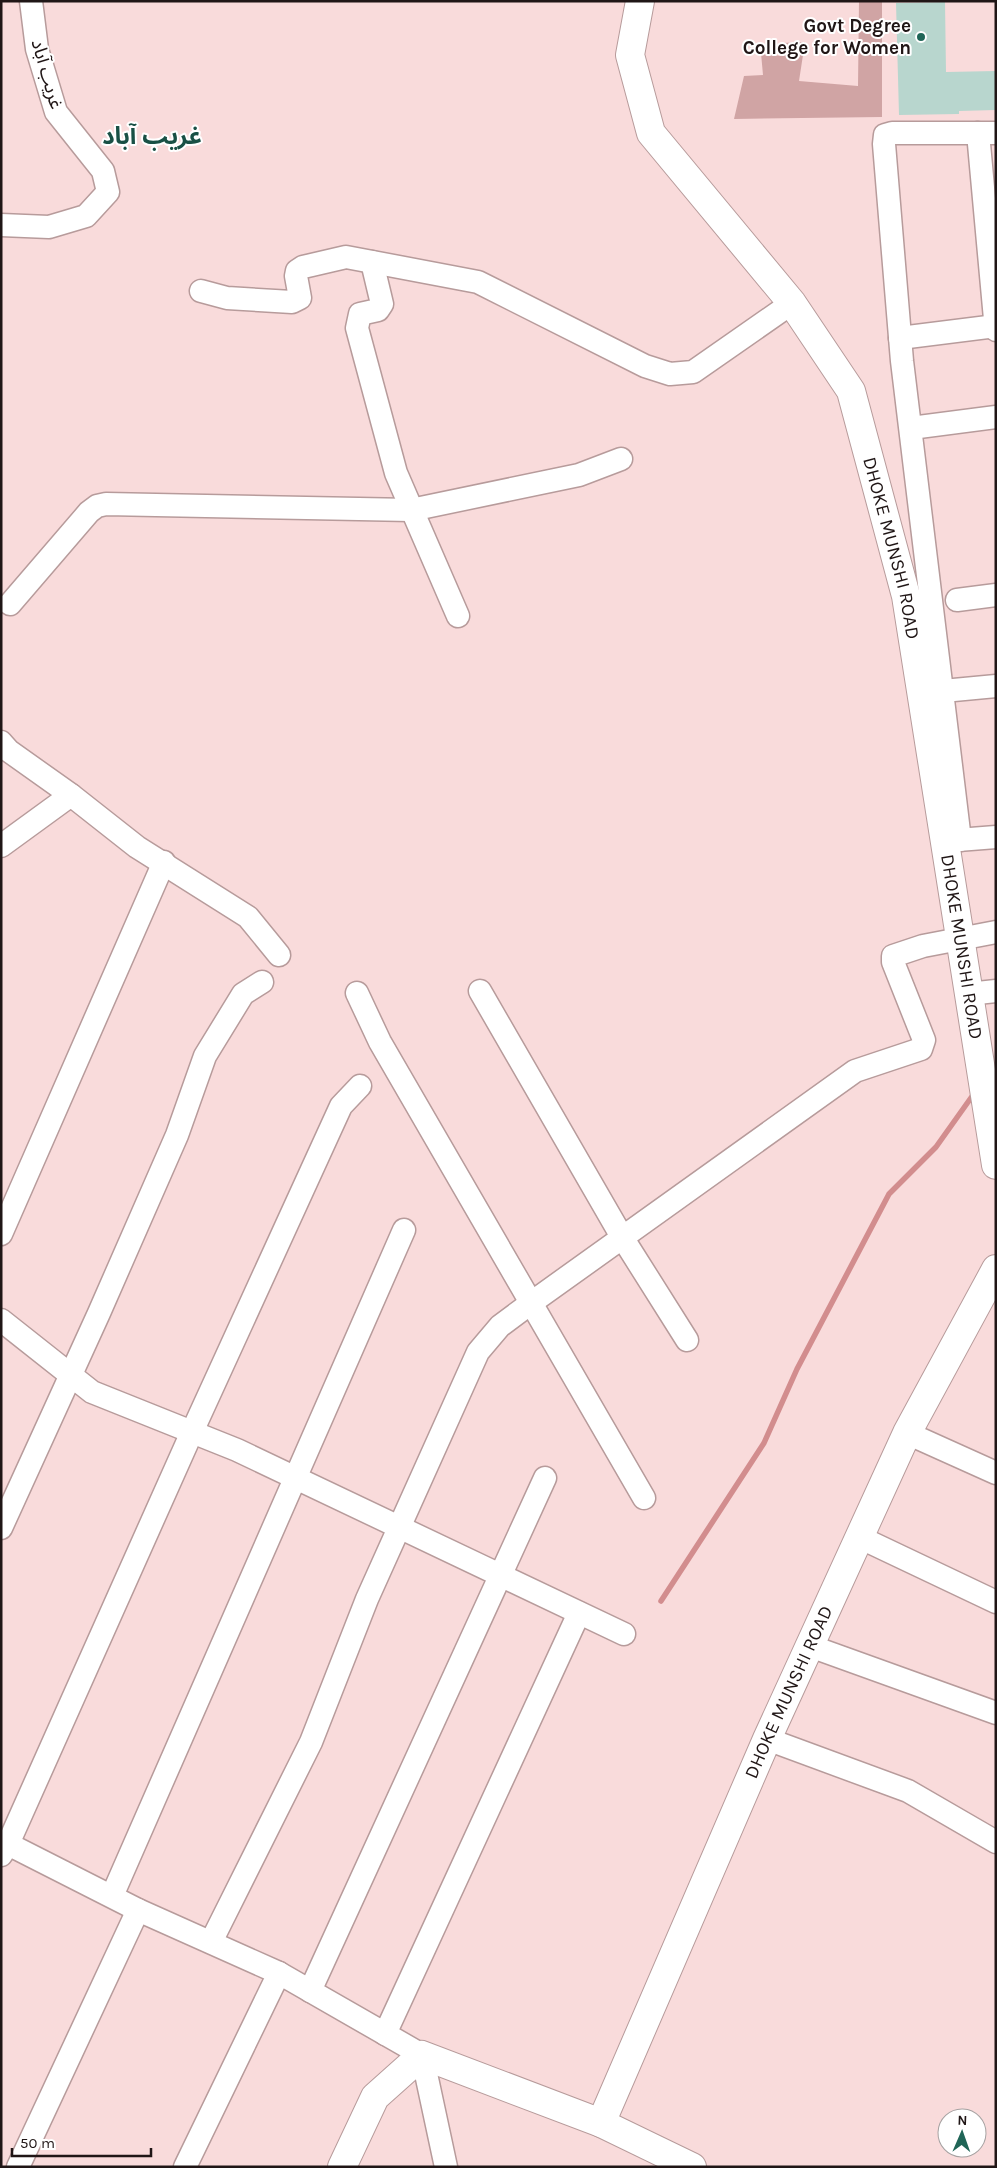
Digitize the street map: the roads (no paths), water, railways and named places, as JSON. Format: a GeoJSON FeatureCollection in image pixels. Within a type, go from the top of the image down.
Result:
{"type":"FeatureCollection","features":[{"type":"Feature","properties":{"kind":"street","name":"غریب آباد"},"geometry":{"type":"LineString","coordinates":[[1,225],[49,227],[86,216],[108,192],[103,171],[56,112],[37,49],[31,1]]}},
{"type":"Feature","properties":{"kind":"street","name":"DHOKE MUNSHI ROAD"},"geometry":{"type":"LineString","coordinates":[[640,1],[630,55],[651,133],[792,303],[851,390],[906,596],[952,841],[959,938],[996,1165]]}},
{"type":"Feature","properties":{"kind":"street"},"geometry":{"type":"LineString","coordinates":[[900,338],[996,327],[987,133],[892,133],[885,135],[884,144],[900,338],[943,692],[952,841],[996,837]]}},
{"type":"Feature","properties":{"kind":"street"},"geometry":{"type":"LineString","coordinates":[[201,291],[228,298],[292,302],[300,298],[296,276],[297,271],[303,267],[346,257],[478,282],[645,366],[670,374],[693,372],[792,303]]}},
{"type":"Feature","properties":{"kind":"street"},"geometry":{"type":"LineString","coordinates":[[372,262],[382,304],[378,310],[360,314],[357,328],[396,473],[458,616]]}},
{"type":"Feature","properties":{"kind":"street"},"geometry":{"type":"LineString","coordinates":[[911,428],[996,417]]}},
{"type":"Feature","properties":{"kind":"street"},"geometry":{"type":"LineString","coordinates":[[10,604],[89,512],[97,506],[106,504],[411,510],[579,476],[621,459]]}},
{"type":"Feature","properties":{"kind":"street"},"geometry":{"type":"LineString","coordinates":[[958,600],[996,595]]}},
{"type":"Feature","properties":{"kind":"street"},"geometry":{"type":"LineString","coordinates":[[943,692],[996,686]]}},
{"type":"Feature","properties":{"kind":"street"},"geometry":{"type":"LineString","coordinates":[[1,742],[9,751],[72,795],[137,847],[164,862],[248,917],[279,955]]}},
{"type":"Feature","properties":{"kind":"street"},"geometry":{"type":"LineString","coordinates":[[1,846],[72,795]]}},
{"type":"Feature","properties":{"kind":"street"},"geometry":{"type":"LineString","coordinates":[[1,1234],[164,862]]}},
{"type":"Feature","properties":{"kind":"street"},"geometry":{"type":"LineString","coordinates":[[211,1942],[310,1742],[367,1598],[478,1352],[500,1326],[531,1302],[855,1071],[921,1049],[924,1040],[893,962],[893,956],[923,946],[996,932]]}},
{"type":"Feature","properties":{"kind":"street"},"geometry":{"type":"LineString","coordinates":[[1,1528],[71,1375],[176,1135],[205,1056],[244,994],[262,982]]}},
{"type":"Feature","properties":{"kind":"street"},"geometry":{"type":"LineString","coordinates":[[480,991],[622,1238],[687,1340]]}},
{"type":"Feature","properties":{"kind":"street"},"geometry":{"type":"LineString","coordinates":[[968,994],[996,991]]}},
{"type":"Feature","properties":{"kind":"street"},"geometry":{"type":"LineString","coordinates":[[357,993],[380,1042],[644,1498]]}},
{"type":"Feature","properties":{"kind":"street"},"geometry":{"type":"LineString","coordinates":[[360,1086],[341,1106],[192,1432],[5,1850],[112,1896],[138,1910],[279,1973],[422,2055],[601,2124],[692,2167]]}},
{"type":"Feature","properties":{"kind":"street"},"geometry":{"type":"LineString","coordinates":[[112,1896],[404,1230]]}},
{"type":"Feature","properties":{"kind":"street","name":"DHOKE MUNSHI ROAD"},"geometry":{"type":"LineString","coordinates":[[601,2124],[767,1739],[907,1433],[996,1269]]}},
{"type":"Feature","properties":{"kind":"street"},"geometry":{"type":"LineString","coordinates":[[1,1320],[92,1392],[237,1450],[624,1634]]}},
{"type":"Feature","properties":{"kind":"street"},"geometry":{"type":"LineString","coordinates":[[907,1433],[996,1473]]}},
{"type":"Feature","properties":{"kind":"street"},"geometry":{"type":"LineString","coordinates":[[310,1991],[545,1478]]}},
{"type":"Feature","properties":{"kind":"street"},"geometry":{"type":"LineString","coordinates":[[859,1537],[996,1602]]}},
{"type":"Feature","properties":{"kind":"street"},"geometry":{"type":"LineString","coordinates":[[385,2034],[579,1613]]}},
{"type":"Feature","properties":{"kind":"street"},"geometry":{"type":"LineString","coordinates":[[810,1646],[996,1713]]}},
{"type":"Feature","properties":{"kind":"street"},"geometry":{"type":"LineString","coordinates":[[767,1739],[908,1791],[996,1842]]}},
{"type":"Feature","properties":{"kind":"street"},"geometry":{"type":"LineString","coordinates":[[18,2167],[138,1910]]}},
{"type":"Feature","properties":{"kind":"street"},"geometry":{"type":"LineString","coordinates":[[185,2167],[279,1973]]}},
{"type":"Feature","properties":{"kind":"street"},"geometry":{"type":"LineString","coordinates":[[342,2167],[375,2097],[422,2055]]}},
{"type":"Feature","properties":{"kind":"street"},"geometry":{"type":"LineString","coordinates":[[422,2055],[446,2167]]}},
{"type":"Feature","properties":{"kind":"waterway"},"geometry":{"type":"LineString","coordinates":[[661,1601],[764,1443],[797,1369],[889,1194],[936,1147],[973,1095],[973,1090]]}},
{"type":"Feature","properties":{"kind":"place","name":"Govt Degree College for Women"},"geometry":{"type":"Point","coordinates":[921,37]}},
{"type":"Feature","properties":{"kind":"district","name":"غریب آباد"},"geometry":{"type":"Point","coordinates":[152,136]}}]}
